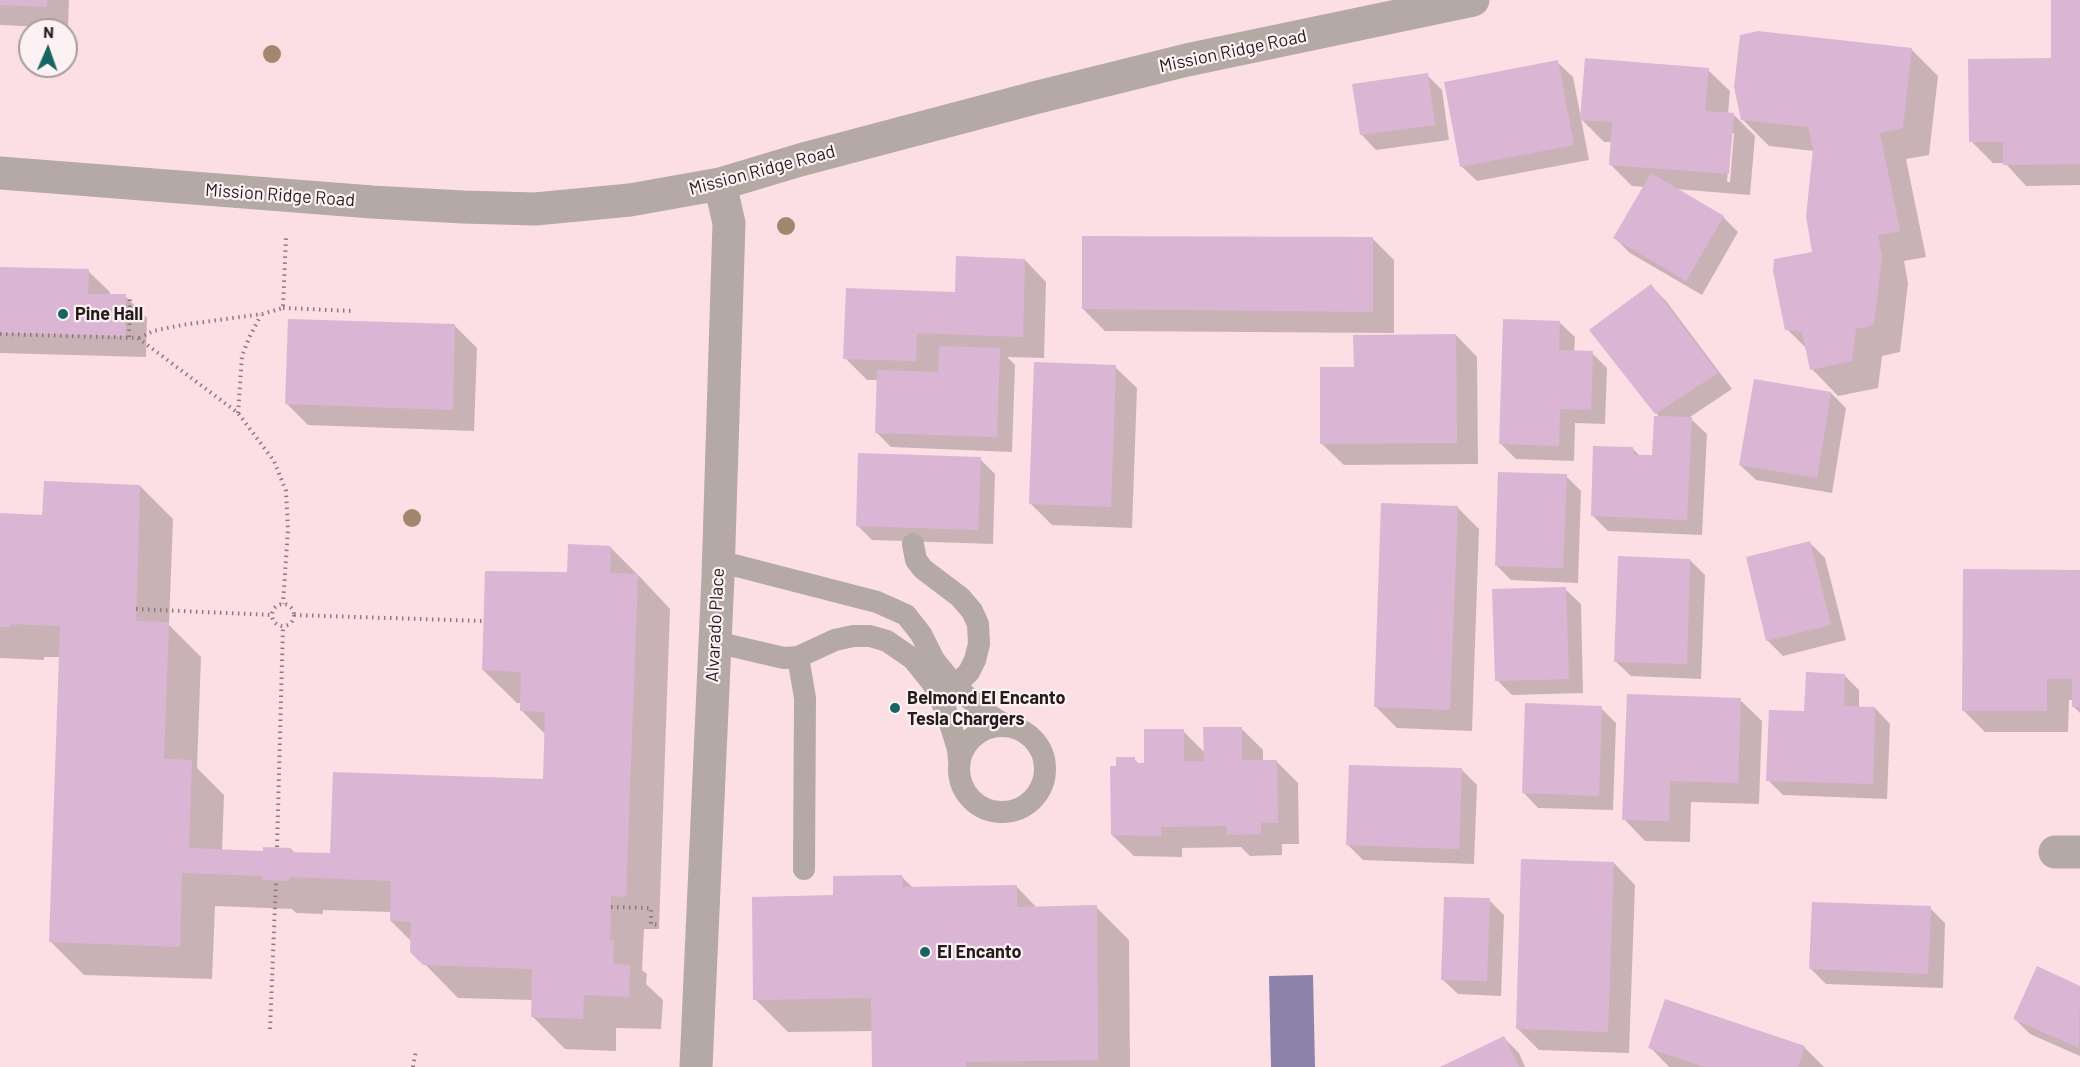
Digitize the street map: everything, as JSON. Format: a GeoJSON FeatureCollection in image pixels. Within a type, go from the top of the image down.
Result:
{"type":"FeatureCollection","features":[{"type":"Feature","properties":{"kind":"street","name":"Mission Ridge Road"},"geometry":{"type":"LineString","coordinates":[[0,173],[372,202],[535,209],[630,200],[720,184],[800,160],[1130,74],[1473,0]]}},
{"type":"Feature","properties":{"kind":"street","name":"Alvarado Place"},"geometry":{"type":"LineString","coordinates":[[696,1067],[715,642],[729,223],[720,184]]}},
{"type":"Feature","properties":{"kind":"lane"},"geometry":{"type":"LineString","coordinates":[[913,544],[916,560],[923,569],[960,597],[972,610],[978,624],[979,644],[975,660],[969,672],[948,691]]}},
{"type":"Feature","properties":{"kind":"lane"},"geometry":{"type":"LineString","coordinates":[[715,642],[784,658],[798,657],[835,640],[853,636],[870,636],[887,641],[913,659],[933,684],[948,691],[980,709],[1007,726],[1022,731],[1035,741],[1042,755],[1045,771],[1042,786],[1033,799],[1020,809],[1005,813],[989,811],[974,803],[964,791],[959,777],[958,749],[948,691],[916,626],[906,615],[892,608],[801,581],[718,561]]}},
{"type":"Feature","properties":{"kind":"lane"},"geometry":{"type":"LineString","coordinates":[[798,657],[805,698],[804,869]]}},
{"type":"Feature","properties":{"kind":"lane"},"geometry":{"type":"LineString","coordinates":[[959,760],[965,746],[976,734],[991,727],[1007,726]]}},
{"type":"Feature","properties":{"kind":"path"},"geometry":{"type":"LineString","coordinates":[[283,308],[286,247]]}},
{"type":"Feature","properties":{"kind":"path"},"geometry":{"type":"LineString","coordinates":[[129,337],[130,296]]}},
{"type":"Feature","properties":{"kind":"path"},"geometry":{"type":"LineString","coordinates":[[0,334],[138,338],[182,325],[262,314],[283,308],[352,311]]}},
{"type":"Feature","properties":{"kind":"path"},"geometry":{"type":"LineString","coordinates":[[238,413],[242,356],[262,314]]}},
{"type":"Feature","properties":{"kind":"path"},"geometry":{"type":"LineString","coordinates":[[138,338],[238,413],[274,461],[286,490],[288,529],[283,604]]}},
{"type":"Feature","properties":{"kind":"path"},"geometry":{"type":"LineString","coordinates":[[283,604],[291,608],[294,615],[291,623],[283,626],[275,623],[272,615],[275,607],[283,604]]}},
{"type":"Feature","properties":{"kind":"path"},"geometry":{"type":"LineString","coordinates":[[136,609],[272,615]]}},
{"type":"Feature","properties":{"kind":"path"},"geometry":{"type":"LineString","coordinates":[[294,615],[483,621]]}},
{"type":"Feature","properties":{"kind":"path"},"geometry":{"type":"LineString","coordinates":[[277,847],[283,626]]}},
{"type":"Feature","properties":{"kind":"path"},"geometry":{"type":"LineString","coordinates":[[270,1029],[276,881]]}},
{"type":"Feature","properties":{"kind":"path"},"geometry":{"type":"LineString","coordinates":[[611,907],[651,908],[651,924],[664,926]]}},
{"type":"Feature","properties":{"kind":"path"},"geometry":{"type":"LineString","coordinates":[[413,1067],[416,1050]]}},
{"type":"Feature","properties":{"kind":"shaded area"},"geometry":{"type":"Polygon","coordinates":[[[1313,975],[1315,1067],[1271,1067],[1269,976],[1313,975]]]}},
{"type":"Feature","properties":{"kind":"building"},"geometry":{"type":"Polygon","coordinates":[[[0,0],[47,0],[47,7],[0,5],[0,0]]]}},
{"type":"Feature","properties":{"kind":"building"},"geometry":{"type":"Polygon","coordinates":[[[2051,0],[2080,0],[2080,164],[2003,165],[2003,142],[1969,142],[1968,59],[2051,58],[2051,0]]]}},
{"type":"Feature","properties":{"kind":"building"},"geometry":{"type":"Polygon","coordinates":[[[1758,31],[1912,48],[1903,128],[1880,133],[1900,231],[1878,235],[1882,256],[1874,325],[1856,329],[1852,361],[1810,370],[1802,332],[1785,330],[1773,271],[1774,259],[1812,252],[1806,216],[1813,149],[1808,127],[1741,120],[1734,87],[1740,35],[1758,31]]]}},
{"type":"Feature","properties":{"kind":"building"},"geometry":{"type":"Polygon","coordinates":[[[1585,58],[1709,68],[1705,111],[1734,113],[1729,174],[1609,165],[1612,122],[1580,120],[1585,58]]]}},
{"type":"Feature","properties":{"kind":"building"},"geometry":{"type":"Polygon","coordinates":[[[1558,60],[1574,145],[1460,167],[1444,82],[1558,60]]]}},
{"type":"Feature","properties":{"kind":"building"},"geometry":{"type":"Polygon","coordinates":[[[1428,73],[1435,125],[1360,135],[1352,84],[1428,73]]]}},
{"type":"Feature","properties":{"kind":"building"},"geometry":{"type":"Polygon","coordinates":[[[1651,173],[1724,216],[1686,281],[1613,238],[1651,173]]]}},
{"type":"Feature","properties":{"kind":"building"},"geometry":{"type":"Polygon","coordinates":[[[1082,236],[1373,237],[1373,312],[1082,309],[1082,236]]]}},
{"type":"Feature","properties":{"kind":"building"},"geometry":{"type":"Polygon","coordinates":[[[956,256],[1025,259],[1023,337],[917,333],[916,361],[843,359],[846,288],[955,292],[956,256]]]}},
{"type":"Feature","properties":{"kind":"building","name":"Pine Hall"},"geometry":{"type":"Polygon","coordinates":[[[0,267],[89,269],[88,294],[126,294],[125,336],[0,333],[0,267]]]}},
{"type":"Feature","properties":{"kind":"building"},"geometry":{"type":"Polygon","coordinates":[[[1651,284],[1718,373],[1655,414],[1589,330],[1651,284]]]}},
{"type":"Feature","properties":{"kind":"building"},"geometry":{"type":"Polygon","coordinates":[[[288,319],[455,324],[453,410],[285,404],[288,319]]]}},
{"type":"Feature","properties":{"kind":"building"},"geometry":{"type":"Polygon","coordinates":[[[1503,319],[1560,321],[1559,350],[1593,351],[1591,410],[1560,409],[1559,446],[1499,444],[1503,319]]]}},
{"type":"Feature","properties":{"kind":"building"},"geometry":{"type":"Polygon","coordinates":[[[1456,334],[1457,443],[1320,444],[1320,367],[1354,367],[1353,335],[1456,334]]]}},
{"type":"Feature","properties":{"kind":"building"},"geometry":{"type":"Polygon","coordinates":[[[939,346],[1000,348],[997,437],[875,433],[877,370],[938,372],[939,346]]]}},
{"type":"Feature","properties":{"kind":"building"},"geometry":{"type":"Polygon","coordinates":[[[1034,362],[1116,365],[1111,507],[1029,504],[1034,362]]]}},
{"type":"Feature","properties":{"kind":"building"},"geometry":{"type":"Polygon","coordinates":[[[1754,379],[1831,392],[1817,478],[1739,465],[1754,379]]]}},
{"type":"Feature","properties":{"kind":"building"},"geometry":{"type":"Polygon","coordinates":[[[1654,416],[1692,417],[1687,520],[1591,516],[1593,446],[1633,447],[1633,455],[1652,455],[1654,416]]]}},
{"type":"Feature","properties":{"kind":"building"},"geometry":{"type":"Polygon","coordinates":[[[858,453],[981,457],[978,530],[856,526],[858,453]]]}},
{"type":"Feature","properties":{"kind":"building"},"geometry":{"type":"Polygon","coordinates":[[[1498,472],[1567,474],[1563,568],[1495,566],[1498,472]]]}},
{"type":"Feature","properties":{"kind":"building"},"geometry":{"type":"Polygon","coordinates":[[[44,481],[140,485],[136,621],[169,622],[164,759],[192,760],[189,848],[263,851],[263,847],[291,848],[291,852],[330,853],[333,772],[543,779],[545,712],[520,711],[521,672],[482,670],[485,571],[567,572],[568,544],[611,546],[610,573],[638,574],[626,897],[611,896],[610,940],[614,940],[613,964],[630,965],[629,997],[584,995],[583,1019],[531,1017],[532,969],[423,965],[410,952],[411,922],[390,921],[391,881],[290,877],[290,881],[262,880],[262,876],[182,873],[180,947],[49,942],[60,626],[11,624],[11,627],[0,627],[0,513],[42,515],[44,481]]]}},
{"type":"Feature","properties":{"kind":"building"},"geometry":{"type":"Polygon","coordinates":[[[1381,503],[1458,506],[1450,710],[1374,707],[1381,503]]]}},
{"type":"Feature","properties":{"kind":"building"},"geometry":{"type":"Polygon","coordinates":[[[1810,541],[1831,625],[1766,641],[1746,557],[1810,541]]]}},
{"type":"Feature","properties":{"kind":"building"},"geometry":{"type":"Polygon","coordinates":[[[1618,556],[1690,559],[1687,664],[1614,662],[1618,556]]]}},
{"type":"Feature","properties":{"kind":"building"},"geometry":{"type":"Polygon","coordinates":[[[1963,569],[2080,570],[2080,707],[2072,707],[2072,679],[2047,679],[2047,711],[1962,711],[1963,569]]]}},
{"type":"Feature","properties":{"kind":"building"},"geometry":{"type":"Polygon","coordinates":[[[1566,587],[1569,679],[1495,681],[1492,589],[1566,587]]]}},
{"type":"Feature","properties":{"kind":"building"},"geometry":{"type":"Polygon","coordinates":[[[1806,672],[1845,674],[1844,706],[1875,707],[1873,784],[1766,781],[1769,710],[1804,711],[1806,672]]]}},
{"type":"Feature","properties":{"kind":"building"},"geometry":{"type":"Polygon","coordinates":[[[1627,694],[1741,698],[1738,783],[1670,781],[1669,821],[1622,820],[1627,694]]]}},
{"type":"Feature","properties":{"kind":"building"},"geometry":{"type":"Polygon","coordinates":[[[1525,703],[1602,706],[1599,796],[1522,793],[1525,703]]]}},
{"type":"Feature","properties":{"kind":"building"},"geometry":{"type":"Polygon","coordinates":[[[1203,727],[1242,727],[1242,760],[1277,760],[1278,823],[1261,823],[1261,834],[1227,835],[1226,826],[1161,827],[1161,836],[1111,835],[1110,766],[1116,766],[1116,757],[1135,757],[1135,763],[1144,763],[1144,729],[1184,729],[1184,761],[1204,761],[1203,727]]]}},
{"type":"Feature","properties":{"kind":"building"},"geometry":{"type":"Polygon","coordinates":[[[1349,765],[1462,768],[1459,849],[1346,845],[1349,765]]]}},
{"type":"Feature","properties":{"kind":"building"},"geometry":{"type":"Polygon","coordinates":[[[1521,859],[1614,862],[1608,1032],[1516,1029],[1521,859]]]}},
{"type":"Feature","properties":{"kind":"building","name":"El Encanto"},"geometry":{"type":"Polygon","coordinates":[[[902,875],[903,887],[1017,885],[1017,907],[1097,905],[1098,1060],[966,1062],[966,1067],[872,1067],[871,998],[753,1000],[752,897],[833,895],[833,876],[902,875]]]}},
{"type":"Feature","properties":{"kind":"building"},"geometry":{"type":"Polygon","coordinates":[[[1444,897],[1490,898],[1487,981],[1441,980],[1444,897]]]}},
{"type":"Feature","properties":{"kind":"building"},"geometry":{"type":"Polygon","coordinates":[[[1812,902],[1931,906],[1928,974],[1809,969],[1812,902]]]}},
{"type":"Feature","properties":{"kind":"building"},"geometry":{"type":"Polygon","coordinates":[[[2037,966],[2080,986],[2079,1048],[2013,1019],[2037,966]]]}},
{"type":"Feature","properties":{"kind":"building"},"geometry":{"type":"Polygon","coordinates":[[[1665,999],[1805,1046],[1798,1067],[1704,1067],[1648,1048],[1665,999]]]}},
{"type":"Feature","properties":{"kind":"building"},"geometry":{"type":"Polygon","coordinates":[[[1504,1036],[1519,1067],[1440,1067],[1504,1036]]]}},
{"type":"Feature","properties":{"kind":"place","name":"Pine Hall"},"geometry":{"type":"Point","coordinates":[63,314]}},
{"type":"Feature","properties":{"kind":"place","name":"Belmond El Encanto Tesla Chargers"},"geometry":{"type":"Point","coordinates":[895,708]}},
{"type":"Feature","properties":{"kind":"place","name":"El Encanto"},"geometry":{"type":"Point","coordinates":[925,952]}}]}
